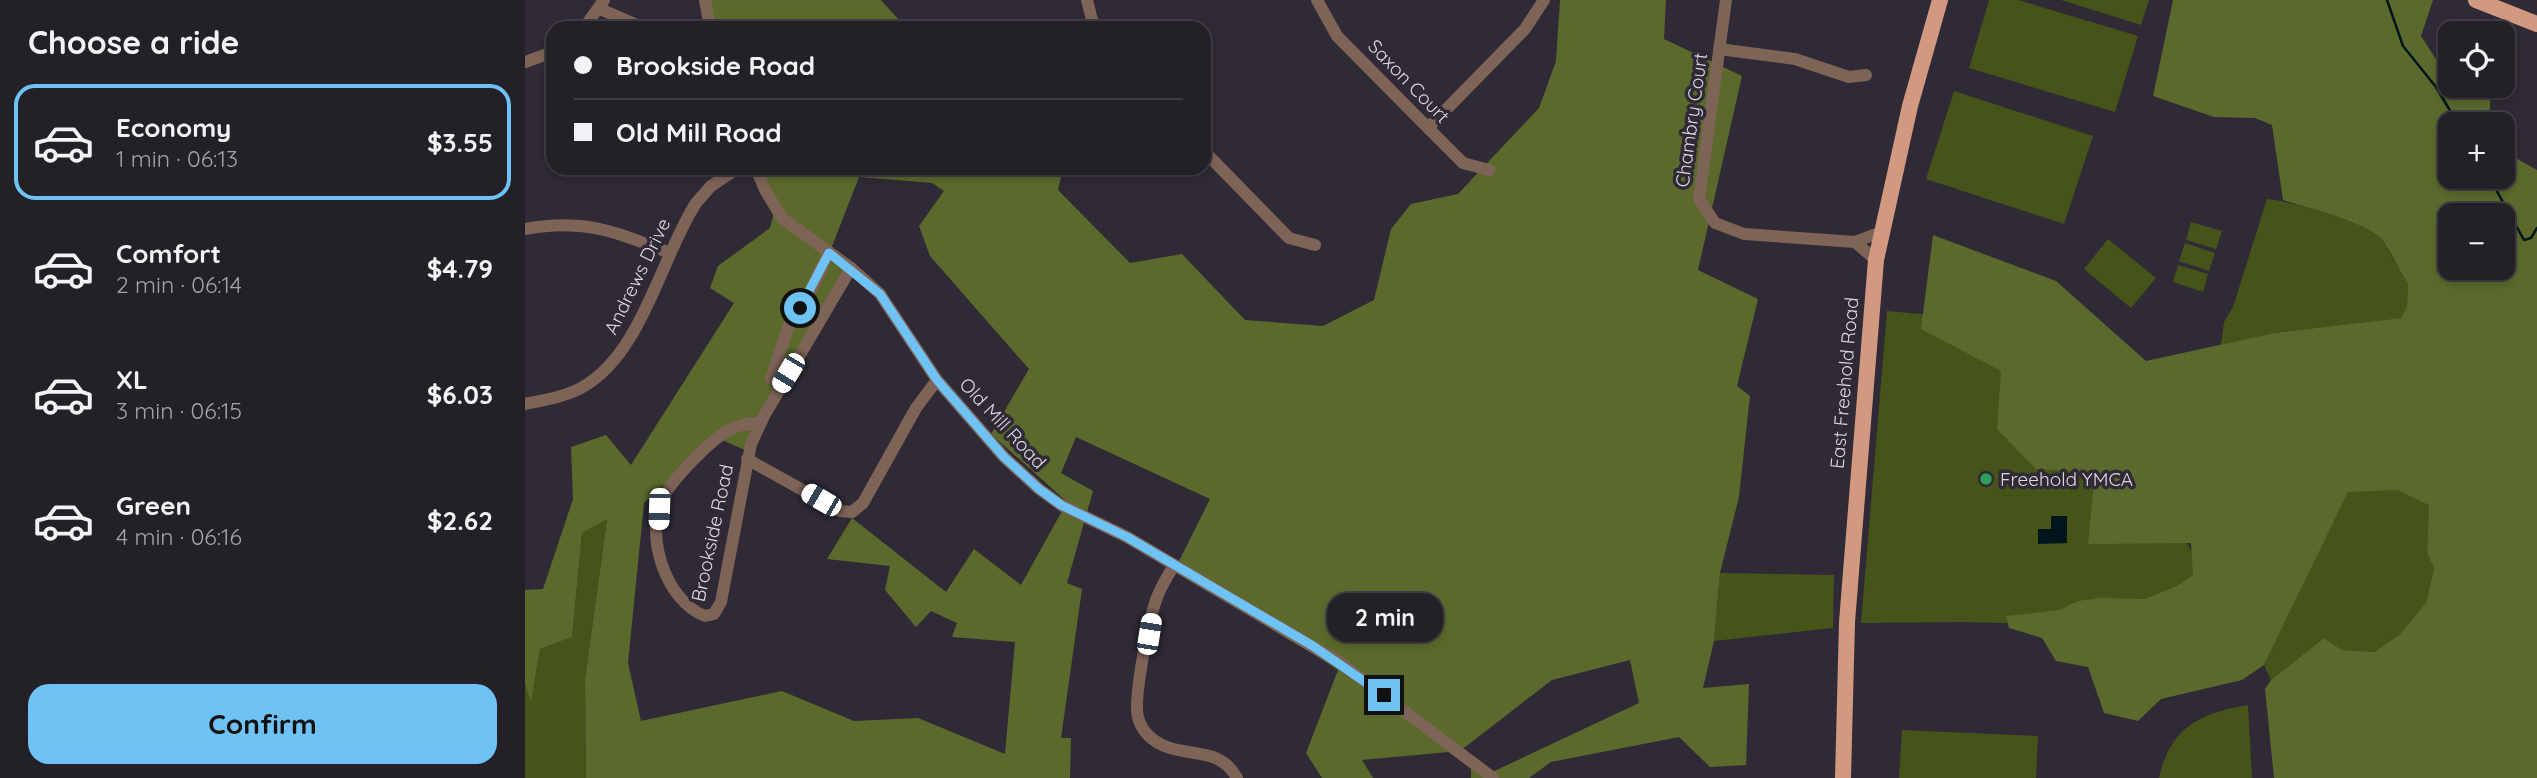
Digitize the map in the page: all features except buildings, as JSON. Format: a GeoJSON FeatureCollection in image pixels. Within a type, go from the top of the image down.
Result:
{"type":"FeatureCollection","features":[{"type":"Feature","properties":{"kind":"main road","name":"East Freehold Road"},"geometry":{"type":"LineString","coordinates":[[1843,778],[1847,622],[1875,260],[1910,106],[1940,0]]}},
{"type":"Feature","properties":{"kind":"main road"},"geometry":{"type":"LineString","coordinates":[[2476,0],[2537,24]]}},
{"type":"Feature","properties":{"kind":"street"},"geometry":{"type":"LineString","coordinates":[[705,0],[709,21]]}},
{"type":"Feature","properties":{"kind":"street"},"geometry":{"type":"LineString","coordinates":[[1087,0],[1092,21]]}},
{"type":"Feature","properties":{"kind":"street","name":"Saxon Court"},"geometry":{"type":"LineString","coordinates":[[1317,0],[1337,36],[1463,163],[1489,170]]}},
{"type":"Feature","properties":{"kind":"street"},"geometry":{"type":"LineString","coordinates":[[1428,128],[1525,29],[1544,0]]}},
{"type":"Feature","properties":{"kind":"street","name":"Chambry Court"},"geometry":{"type":"LineString","coordinates":[[1726,0],[1699,199],[1715,223],[1744,234],[1855,243],[1881,232]]}},
{"type":"Feature","properties":{"kind":"street"},"geometry":{"type":"LineString","coordinates":[[589,21],[602,4],[632,21]]}},
{"type":"Feature","properties":{"kind":"street"},"geometry":{"type":"LineString","coordinates":[[1719,49],[1795,60],[1849,78],[1866,75]]}},
{"type":"Feature","properties":{"kind":"street"},"geometry":{"type":"LineString","coordinates":[[525,62],[546,54]]}},
{"type":"Feature","properties":{"kind":"street"},"geometry":{"type":"LineString","coordinates":[[1211,158],[1289,238],[1315,245]]}},
{"type":"Feature","properties":{"kind":"street","name":"Andrews Drive"},"geometry":{"type":"LineString","coordinates":[[525,404],[580,389],[609,367],[626,344],[689,214],[706,191],[729,175]]}},
{"type":"Feature","properties":{"kind":"street","name":"Old Mill Road"},"geometry":{"type":"LineString","coordinates":[[760,175],[765,190],[782,218],[851,268],[887,303],[937,380],[1004,457],[1039,489],[1061,505],[1127,537],[1342,664],[1493,778]]}},
{"type":"Feature","properties":{"kind":"street"},"geometry":{"type":"LineString","coordinates":[[525,229],[554,224],[581,224],[670,253]]}},
{"type":"Feature","properties":{"kind":"street"},"geometry":{"type":"LineString","coordinates":[[1855,243],[1875,260]]}},
{"type":"Feature","properties":{"kind":"street"},"geometry":{"type":"LineString","coordinates":[[771,379],[789,325],[811,290],[829,253]]}},
{"type":"Feature","properties":{"kind":"street","name":"Brookside Road"},"geometry":{"type":"LineString","coordinates":[[759,424],[741,425],[727,431],[689,466],[665,494],[659,509],[658,550],[665,577],[700,614],[714,614],[721,601],[747,459],[759,424],[851,268]]}},
{"type":"Feature","properties":{"kind":"street"},"geometry":{"type":"LineString","coordinates":[[747,459],[840,511],[852,512],[860,508],[916,408],[937,380]]}},
{"type":"Feature","properties":{"kind":"street"},"geometry":{"type":"LineString","coordinates":[[1173,566],[1152,611],[1137,701],[1138,717],[1146,733],[1160,744],[1215,756],[1230,768],[1237,778]]}},
{"type":"Feature","properties":{"kind":"green space"},"geometry":{"type":"Polygon","coordinates":[[[706,0],[881,0],[899,20],[904,21],[711,21],[706,0]]]}},
{"type":"Feature","properties":{"kind":"green space"},"geometry":{"type":"Polygon","coordinates":[[[1560,0],[1666,0],[1664,39],[1742,76],[1698,270],[1758,299],[1737,386],[1750,396],[1739,497],[1720,573],[1714,641],[1703,688],[1749,684],[1746,765],[1710,767],[1679,737],[1551,762],[1529,778],[1471,778],[1471,759],[1488,774],[1639,703],[1630,660],[1552,680],[1460,751],[1362,760],[1373,778],[1322,778],[1306,753],[1338,670],[1177,565],[1210,499],[1076,437],[1061,473],[1093,491],[1067,583],[1082,589],[1061,738],[1071,738],[1070,778],[586,778],[585,679],[607,519],[582,533],[572,637],[540,649],[531,702],[525,684],[525,590],[543,589],[573,499],[571,447],[606,435],[631,465],[734,303],[710,288],[718,266],[770,228],[775,208],[762,175],[1061,175],[1058,190],[1130,263],[1182,254],[1245,320],[1323,326],[1374,300],[1391,229],[1411,204],[1458,194],[1539,108],[1556,61],[1560,0]],[[859,177],[831,249],[850,264],[747,451],[720,439],[729,425],[644,503],[628,663],[641,721],[782,691],[854,721],[918,718],[1005,754],[1015,642],[952,637],[957,623],[931,611],[916,627],[885,590],[890,566],[827,559],[852,518],[946,592],[974,549],[1021,585],[1067,502],[991,434],[1029,369],[930,256],[919,226],[944,191],[932,183],[859,177]]]}},
{"type":"Feature","properties":{"kind":"green space"},"geometry":{"type":"Polygon","coordinates":[[[1989,0],[2018,0],[2138,36],[2115,112],[1969,68],[1989,0]]]}},
{"type":"Feature","properties":{"kind":"green space"},"geometry":{"type":"Polygon","coordinates":[[[2061,0],[2149,0],[2141,25],[2061,0]]]}},
{"type":"Feature","properties":{"kind":"green space"},"geometry":{"type":"Polygon","coordinates":[[[2173,0],[2433,0],[2421,36],[2438,62],[2438,98],[2490,98],[2490,112],[2438,112],[2438,189],[2515,189],[2515,158],[2537,170],[2537,778],[2274,778],[2265,689],[2271,680],[2324,638],[2342,650],[2374,652],[2399,635],[2426,603],[2434,568],[2427,553],[2429,505],[2397,490],[2348,492],[2264,665],[2242,680],[2161,699],[2138,721],[2104,713],[2088,667],[2056,661],[2042,638],[2009,628],[2006,616],[2060,610],[2078,601],[2101,598],[2145,599],[2177,586],[2193,575],[2191,543],[2088,544],[2095,472],[2036,469],[1997,429],[2001,371],[1921,329],[1933,235],[2056,281],[2146,361],[2274,333],[2401,318],[2407,307],[2408,283],[2376,234],[2336,216],[2283,200],[2272,125],[2255,118],[2214,117],[2153,96],[2173,0]]]}},
{"type":"Feature","properties":{"kind":"green space"},"geometry":{"type":"Polygon","coordinates":[[[1954,91],[2093,136],[2064,224],[1926,179],[1954,91]]]}},
{"type":"Feature","properties":{"kind":"green space"},"geometry":{"type":"Polygon","coordinates":[[[2267,199],[2347,220],[2383,241],[2408,283],[2407,307],[2402,318],[2274,333],[2221,345],[2224,322],[2233,307],[2267,199]]]}},
{"type":"Feature","properties":{"kind":"green space"},"geometry":{"type":"Polygon","coordinates":[[[2191,222],[2222,231],[2216,249],[2186,240],[2191,222]]]}},
{"type":"Feature","properties":{"kind":"green space"},"geometry":{"type":"Polygon","coordinates":[[[2108,239],[2156,278],[2131,308],[2084,269],[2108,239]]]}},
{"type":"Feature","properties":{"kind":"green space"},"geometry":{"type":"Polygon","coordinates":[[[2185,243],[2215,253],[2209,271],[2179,261],[2185,243]]]}},
{"type":"Feature","properties":{"kind":"green space"},"geometry":{"type":"Polygon","coordinates":[[[2178,265],[2208,274],[2203,292],[2173,282],[2178,265]]]}},
{"type":"Feature","properties":{"kind":"green space","name":"Freehold YMCA"},"geometry":{"type":"Polygon","coordinates":[[[1887,311],[2057,326],[2238,629],[1961,622],[1861,623],[1887,311]]]}},
{"type":"Feature","properties":{"kind":"green space"},"geometry":{"type":"Polygon","coordinates":[[[2397,490],[2429,504],[2427,553],[2434,568],[2426,603],[2399,635],[2374,652],[2342,650],[2324,638],[2271,680],[2264,665],[2348,491],[2397,490]]]}},
{"type":"Feature","properties":{"kind":"green space"},"geometry":{"type":"Polygon","coordinates":[[[607,518],[585,679],[586,778],[525,778],[525,684],[531,700],[540,649],[572,637],[582,533],[607,518]]]}},
{"type":"Feature","properties":{"kind":"green space"},"geometry":{"type":"Polygon","coordinates":[[[1720,573],[1834,575],[1833,628],[1714,641],[1720,573]]]}},
{"type":"Feature","properties":{"kind":"green space"},"geometry":{"type":"Polygon","coordinates":[[[2248,705],[2252,778],[2159,778],[2171,747],[2189,726],[2215,713],[2248,705]]]}},
{"type":"Feature","properties":{"kind":"green space"},"geometry":{"type":"Polygon","coordinates":[[[1902,730],[2038,736],[2036,778],[1899,778],[1902,730]]]}},
{"type":"Feature","properties":{"kind":"water"},"geometry":{"type":"Polygon","coordinates":[[[2051,516],[2067,516],[2067,543],[2038,544],[2038,529],[2051,529],[2051,516]]]}},
{"type":"Feature","properties":{"kind":"waterway"},"geometry":{"type":"LineString","coordinates":[[2387,0],[2403,46],[2436,87],[2451,112]]}},
{"type":"Feature","properties":{"kind":"waterway"},"geometry":{"type":"LineString","coordinates":[[2496,189],[2524,240],[2531,238],[2537,228]]}},
{"type":"Feature","properties":{"kind":"place","name":"Freehold YMCA"},"geometry":{"type":"Point","coordinates":[1986,479]}},
{"type":"Feature","properties":{"kind":"route"},"geometry":{"type":"LineString","coordinates":[[800,308],[829,253],[880,294],[937,380],[1004,457],[1039,489],[1061,505],[1127,537],[1313,646],[1384,695]]}}]}
